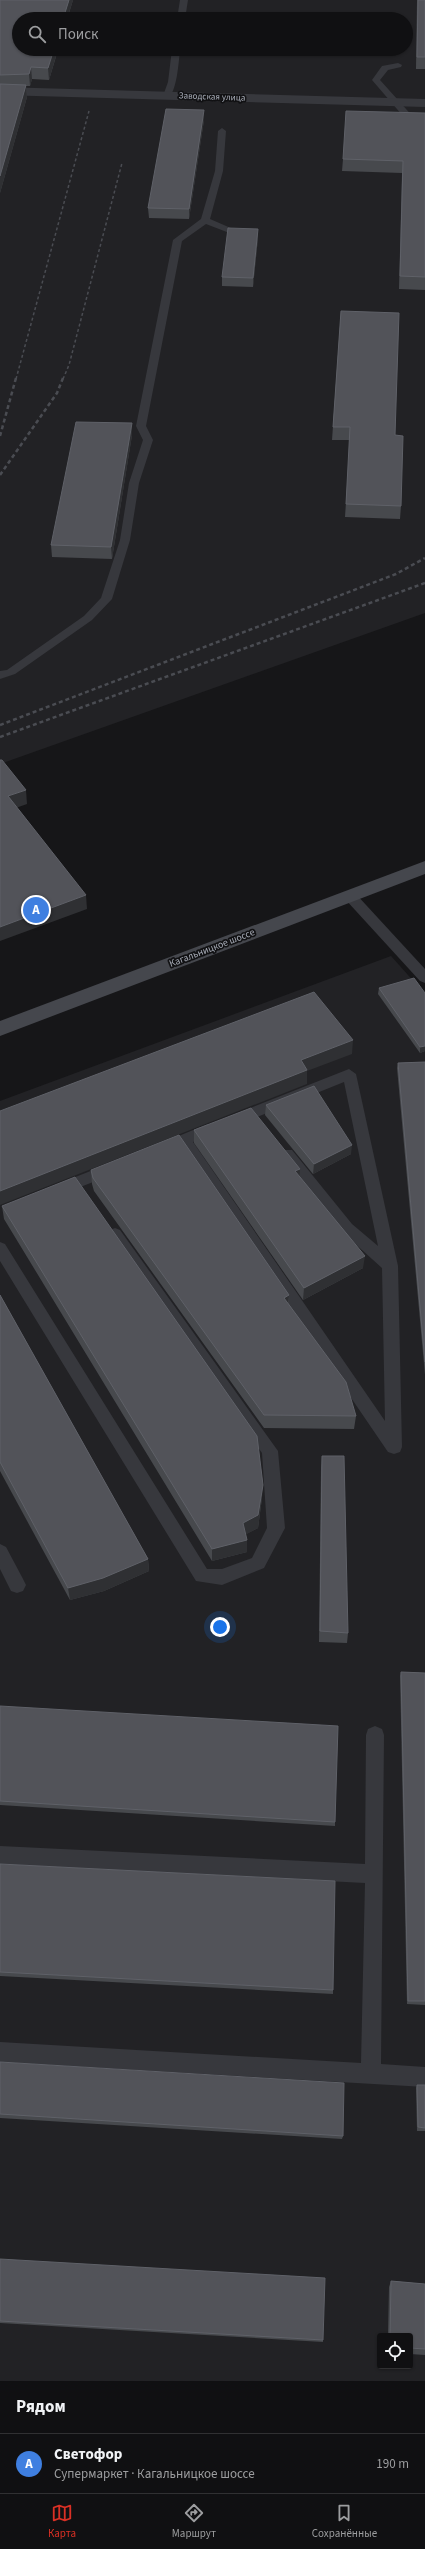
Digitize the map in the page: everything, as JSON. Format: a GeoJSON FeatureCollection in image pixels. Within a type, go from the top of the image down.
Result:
{"type":"FeatureCollection","features":[{"type":"Feature","properties":{"kind":"main road","name":"Кагальницкое шоссе"},"geometry":{"type":"LineString","coordinates":[[0,1029],[425,868]]}},
{"type":"Feature","properties":{"kind":"street","name":"Заводская улица"},"geometry":{"type":"LineString","coordinates":[[0,91],[425,103]]}},
{"type":"Feature","properties":{"kind":"lane"},"geometry":{"type":"LineString","coordinates":[[182,12],[184,0]]}},
{"type":"Feature","properties":{"kind":"lane"},"geometry":{"type":"LineString","coordinates":[[167,96],[172,82],[175,56]]}},
{"type":"Feature","properties":{"kind":"lane"},"geometry":{"type":"LineString","coordinates":[[398,65],[385,68],[376,80],[412,121]]}},
{"type":"Feature","properties":{"kind":"lane"},"geometry":{"type":"LineString","coordinates":[[0,675],[11,672],[88,618],[106,599],[125,540],[134,483],[148,440],[141,426],[178,240],[205,220],[219,171],[222,131]]}},
{"type":"Feature","properties":{"kind":"lane"},"geometry":{"type":"LineString","coordinates":[[205,220],[235,232]]}},
{"type":"Feature","properties":{"kind":"lane"},"geometry":{"type":"LineString","coordinates":[[350,896],[425,978]]}},
{"type":"Feature","properties":{"kind":"lane"},"geometry":{"type":"LineString","coordinates":[[154,1152],[183,1140],[253,1112],[349,1074],[390,1266],[394,1447],[183,1140]]}},
{"type":"Feature","properties":{"kind":"lane"},"geometry":{"type":"LineString","coordinates":[[253,1112],[263,1125]]}},
{"type":"Feature","properties":{"kind":"lane"},"geometry":{"type":"LineString","coordinates":[[278,1143],[347,1228],[390,1266]]}},
{"type":"Feature","properties":{"kind":"lane"},"geometry":{"type":"LineString","coordinates":[[44,1196],[84,1188],[125,1164]]}},
{"type":"Feature","properties":{"kind":"lane"},"geometry":{"type":"LineString","coordinates":[[0,1248],[202,1576],[222,1577],[258,1563],[276,1528],[270,1450],[105,1220]]}},
{"type":"Feature","properties":{"kind":"lane"},"geometry":{"type":"LineString","coordinates":[[0,1552],[17,1585]]}},
{"type":"Feature","properties":{"kind":"lane"},"geometry":{"type":"LineString","coordinates":[[371,2074],[375,1874],[375,1735]]}},
{"type":"Feature","properties":{"kind":"lane"},"geometry":{"type":"LineString","coordinates":[[0,1854],[375,1874]]}},
{"type":"Feature","properties":{"kind":"lane"},"geometry":{"type":"LineString","coordinates":[[0,2052],[425,2077]]}},
{"type":"Feature","properties":{"kind":"shaded area"},"geometry":{"type":"Polygon","coordinates":[[[0,0],[425,0],[425,613],[0,764],[0,0]]]}},
{"type":"Feature","properties":{"kind":"shaded area"},"geometry":{"type":"Polygon","coordinates":[[[391,956],[425,994],[425,2381],[0,2381],[0,1101],[391,956]]]}},
{"type":"Feature","properties":{"kind":"building"},"geometry":{"type":"Polygon","coordinates":[[[0,0],[69,0],[65,12],[12,12],[12,56],[52,56],[48,68],[31,67],[29,74],[0,75],[0,0]]]}},
{"type":"Feature","properties":{"kind":"building"},"geometry":{"type":"Polygon","coordinates":[[[418,0],[425,0],[425,57],[417,57],[418,0]]]}},
{"type":"Feature","properties":{"kind":"building"},"geometry":{"type":"Polygon","coordinates":[[[0,84],[26,85],[0,176],[0,84]]]}},
{"type":"Feature","properties":{"kind":"building"},"geometry":{"type":"Polygon","coordinates":[[[166,109],[204,110],[189,209],[148,208],[166,109]]]}},
{"type":"Feature","properties":{"kind":"building"},"geometry":{"type":"Polygon","coordinates":[[[346,111],[425,113],[425,277],[400,276],[403,161],[343,159],[346,111]]]}},
{"type":"Feature","properties":{"kind":"building"},"geometry":{"type":"Polygon","coordinates":[[[228,228],[258,229],[253,278],[222,277],[228,228]]]}},
{"type":"Feature","properties":{"kind":"building"},"geometry":{"type":"Polygon","coordinates":[[[341,311],[399,313],[395,435],[403,436],[401,506],[346,504],[350,427],[333,427],[341,311]]]}},
{"type":"Feature","properties":{"kind":"building"},"geometry":{"type":"Polygon","coordinates":[[[76,422],[132,423],[111,547],[51,545],[76,422]]]}},
{"type":"Feature","properties":{"kind":"building"},"geometry":{"type":"Polygon","coordinates":[[[0,760],[2,760],[26,790],[8,796],[86,895],[0,927],[0,760]]]}},
{"type":"Feature","properties":{"kind":"building"},"geometry":{"type":"Polygon","coordinates":[[[414,978],[425,993],[425,1046],[420,1047],[379,988],[414,978]]]}},
{"type":"Feature","properties":{"kind":"building"},"geometry":{"type":"Polygon","coordinates":[[[314,992],[353,1040],[301,1060],[307,1070],[0,1191],[0,1111],[314,992]]]}},
{"type":"Feature","properties":{"kind":"building"},"geometry":{"type":"Polygon","coordinates":[[[425,1062],[425,1362],[398,1063],[425,1062]]]}},
{"type":"Feature","properties":{"kind":"building"},"geometry":{"type":"Polygon","coordinates":[[[314,1086],[352,1145],[314,1164],[266,1105],[314,1086]]]}},
{"type":"Feature","properties":{"kind":"building"},"geometry":{"type":"Polygon","coordinates":[[[251,1108],[300,1169],[295,1171],[365,1256],[304,1288],[194,1130],[251,1108]]]}},
{"type":"Feature","properties":{"kind":"building"},"geometry":{"type":"Polygon","coordinates":[[[179,1135],[289,1295],[284,1298],[346,1382],[356,1416],[264,1415],[93,1178],[91,1170],[179,1135]]]}},
{"type":"Feature","properties":{"kind":"building"},"geometry":{"type":"Polygon","coordinates":[[[75,1177],[257,1436],[263,1485],[258,1515],[243,1523],[247,1540],[212,1549],[2,1206],[75,1177]]]}},
{"type":"Feature","properties":{"kind":"building"},"geometry":{"type":"Polygon","coordinates":[[[0,1295],[148,1559],[103,1578],[68,1588],[0,1462],[0,1295]]]}},
{"type":"Feature","properties":{"kind":"building"},"geometry":{"type":"Polygon","coordinates":[[[322,1456],[344,1456],[348,1633],[320,1631],[322,1456]]]}},
{"type":"Feature","properties":{"kind":"building"},"geometry":{"type":"Polygon","coordinates":[[[401,1672],[425,1673],[425,2001],[408,2001],[401,1672]]]}},
{"type":"Feature","properties":{"kind":"building"},"geometry":{"type":"Polygon","coordinates":[[[0,1706],[338,1726],[335,1822],[0,1801],[0,1706]]]}},
{"type":"Feature","properties":{"kind":"building"},"geometry":{"type":"Polygon","coordinates":[[[0,1864],[335,1881],[333,1990],[0,1972],[0,1864]]]}},
{"type":"Feature","properties":{"kind":"building"},"geometry":{"type":"Polygon","coordinates":[[[0,2062],[344,2083],[343,2136],[0,2114],[0,2062]]]}},
{"type":"Feature","properties":{"kind":"building"},"geometry":{"type":"Polygon","coordinates":[[[417,2085],[425,2085],[425,2128],[418,2127],[417,2085]]]}},
{"type":"Feature","properties":{"kind":"building"},"geometry":{"type":"Polygon","coordinates":[[[0,2259],[325,2278],[323,2340],[0,2321],[0,2259]]]}},
{"type":"Feature","properties":{"kind":"building"},"geometry":{"type":"Polygon","coordinates":[[[391,2281],[425,2284],[425,2349],[413,2348],[413,2333],[390,2333],[391,2281]]]}},
{"type":"Feature","properties":{"kind":"railway"},"geometry":{"type":"LineString","coordinates":[[16,379],[89,111]]}},
{"type":"Feature","properties":{"kind":"railway"},"geometry":{"type":"LineString","coordinates":[[63,379],[69,365],[122,163]]}},
{"type":"Feature","properties":{"kind":"railway"},"geometry":{"type":"LineString","coordinates":[[0,436],[16,378]]}},
{"type":"Feature","properties":{"kind":"railway"},"geometry":{"type":"LineString","coordinates":[[0,475],[57,393],[63,378]]}},
{"type":"Feature","properties":{"kind":"railway"},"geometry":{"type":"LineString","coordinates":[[0,725],[396,574],[425,558]]}},
{"type":"Feature","properties":{"kind":"railway"},"geometry":{"type":"LineString","coordinates":[[0,737],[425,583]]}},
{"type":"Feature","properties":{"kind":"place","name":"Светофор"},"geometry":{"type":"Point","coordinates":[36,910]}}]}
